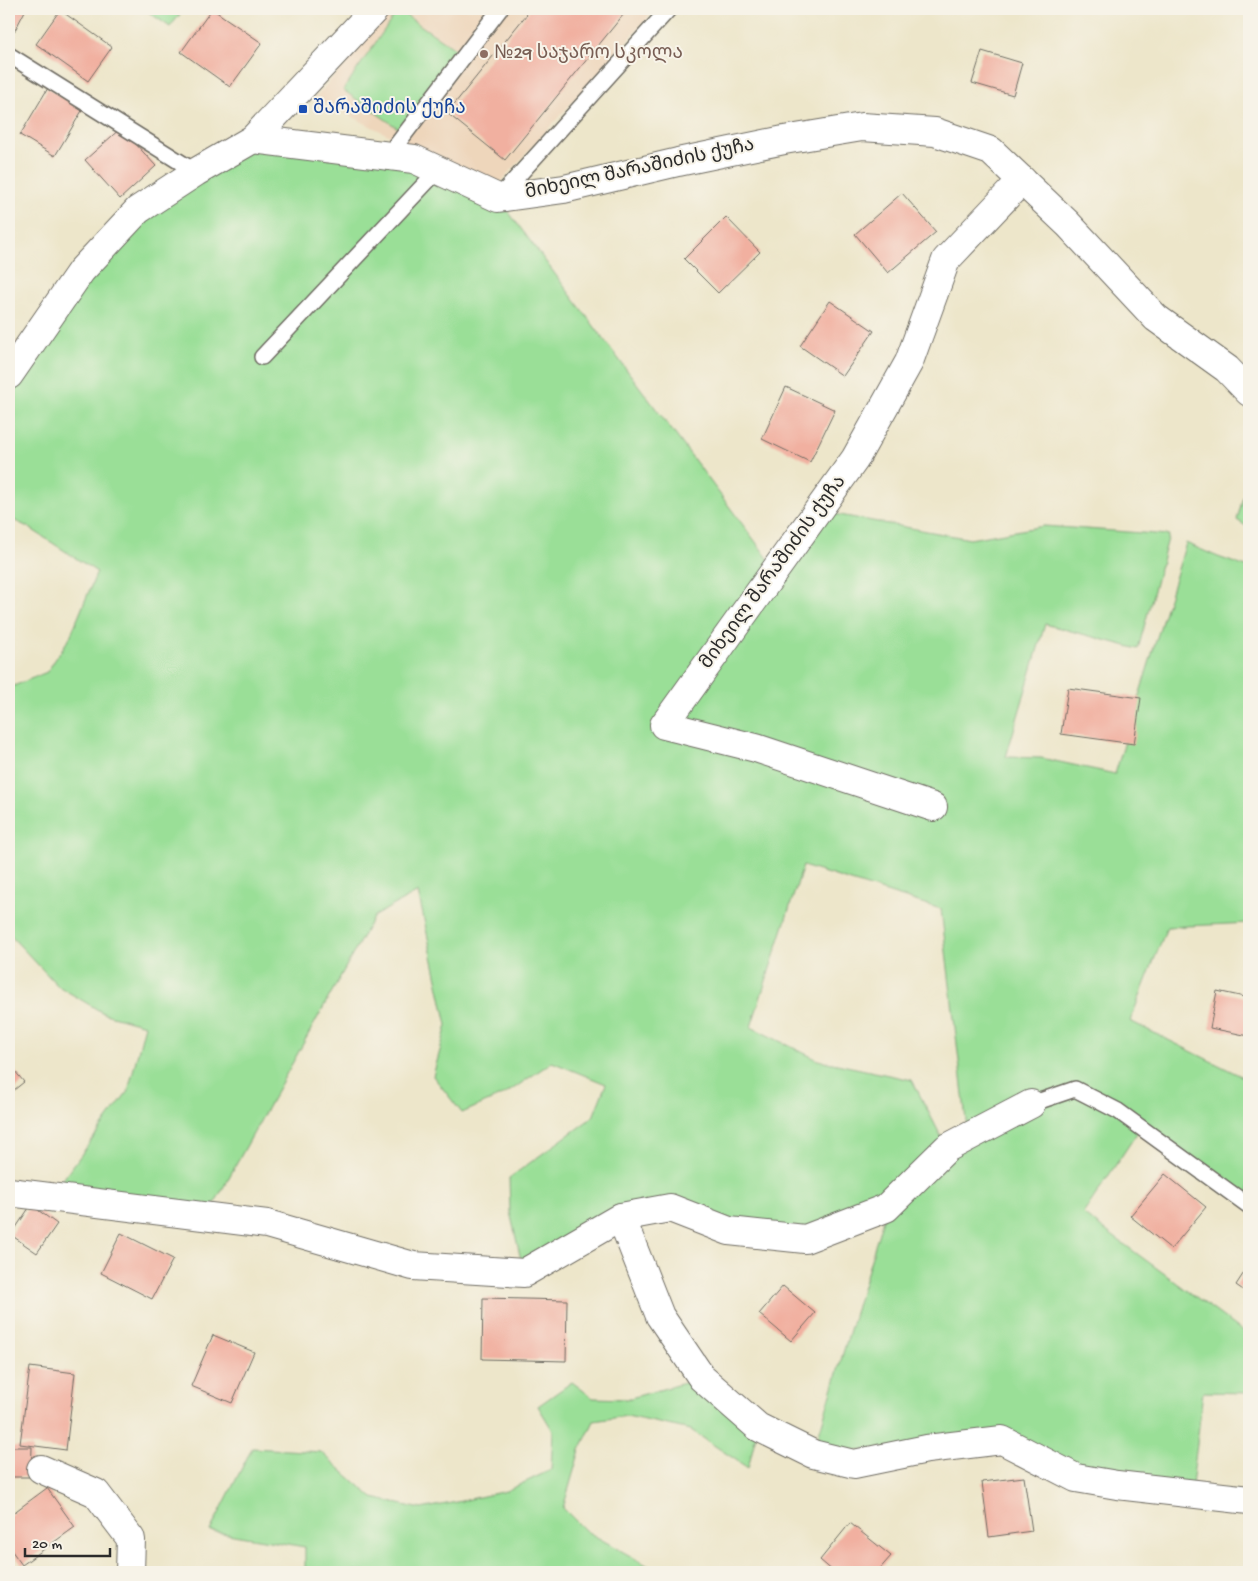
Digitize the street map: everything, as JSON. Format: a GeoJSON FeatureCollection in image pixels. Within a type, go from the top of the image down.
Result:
{"type":"FeatureCollection","features":[{"type":"Feature","properties":{"kind":"street"},"geometry":{"type":"LineString","coordinates":[[9,375],[81,271],[138,210],[196,172],[252,139],[375,9]]}},
{"type":"Feature","properties":{"kind":"street","name":"მიხეილ შარაშიძის ქუჩა"},"geometry":{"type":"LineString","coordinates":[[498,198],[564,189],[678,162],[784,140],[862,127],[935,132],[991,151],[1068,224],[1156,318],[1226,369],[1249,392]]}},
{"type":"Feature","properties":{"kind":"street"},"geometry":{"type":"LineString","coordinates":[[252,139],[414,159],[498,198]]}},
{"type":"Feature","properties":{"kind":"street","name":"მიხეილ შარაშიძის ქუჩა"},"geometry":{"type":"LineString","coordinates":[[933,808],[756,748],[664,725],[855,459],[909,362],[946,260],[1022,180]]}},
{"type":"Feature","properties":{"kind":"street"},"geometry":{"type":"LineString","coordinates":[[9,1192],[267,1224],[413,1266],[524,1273],[621,1217],[670,1208],[729,1231],[805,1239],[886,1208],[947,1148],[1031,1104]]}},
{"type":"Feature","properties":{"kind":"street"},"geometry":{"type":"LineString","coordinates":[[621,1217],[660,1316],[702,1378],[758,1427],[813,1454],[854,1464],[927,1448],[1002,1440],[1076,1478],[1117,1485],[1249,1500]]}},
{"type":"Feature","properties":{"kind":"street"},"geometry":{"type":"LineString","coordinates":[[41,1469],[96,1493],[131,1539],[130,1572]]}},
{"type":"Feature","properties":{"kind":"lane"},"geometry":{"type":"LineString","coordinates":[[388,156],[500,9]]}},
{"type":"Feature","properties":{"kind":"lane"},"geometry":{"type":"LineString","coordinates":[[498,198],[669,9]]}},
{"type":"Feature","properties":{"kind":"lane"},"geometry":{"type":"LineString","coordinates":[[9,55],[196,172]]}},
{"type":"Feature","properties":{"kind":"lane"},"geometry":{"type":"LineString","coordinates":[[262,357],[438,170]]}},
{"type":"Feature","properties":{"kind":"lane"},"geometry":{"type":"LineString","coordinates":[[1031,1104],[1075,1089],[1118,1111],[1249,1206]]}},
{"type":"Feature","properties":{"kind":"shaded area","name":"№29 საჯარო სკოლა"},"geometry":{"type":"Polygon","coordinates":[[[392,9],[655,10],[496,187],[315,98],[392,9]]]}},
{"type":"Feature","properties":{"kind":"green space"},"geometry":{"type":"Polygon","coordinates":[[[144,9],[184,9],[170,27],[144,9]]]}},
{"type":"Feature","properties":{"kind":"green space"},"geometry":{"type":"Polygon","coordinates":[[[398,10],[458,51],[402,131],[343,90],[398,10]]]}},
{"type":"Feature","properties":{"kind":"green space"},"geometry":{"type":"Polygon","coordinates":[[[260,131],[414,159],[498,198],[776,569],[818,511],[970,539],[1044,526],[1169,535],[1138,649],[1045,624],[1006,757],[1041,758],[1115,774],[1186,543],[1249,568],[1249,923],[1167,927],[1130,1021],[1249,1080],[1249,1206],[1141,1127],[1083,1214],[1249,1336],[1249,1393],[1203,1392],[1191,1494],[1117,1485],[1002,1440],[813,1454],[886,1209],[805,1239],[670,1208],[524,1273],[510,1212],[509,1178],[593,1117],[606,1084],[552,1062],[507,1093],[462,1113],[433,1076],[447,1025],[418,892],[374,916],[207,1217],[50,1197],[128,1091],[145,1025],[105,1014],[58,986],[9,934],[9,688],[47,672],[70,637],[97,572],[28,527],[9,518],[9,375],[81,271],[260,131]],[[803,866],[751,1027],[818,1060],[912,1080],[947,1148],[968,1137],[941,909],[803,866]]]}},
{"type":"Feature","properties":{"kind":"green space"},"geometry":{"type":"Polygon","coordinates":[[[1249,474],[1249,528],[1237,520],[1249,474]]]}},
{"type":"Feature","properties":{"kind":"green space"},"geometry":{"type":"Polygon","coordinates":[[[702,1378],[758,1427],[748,1468],[691,1430],[627,1416],[594,1421],[580,1450],[563,1508],[586,1531],[659,1572],[305,1572],[305,1547],[210,1531],[252,1448],[321,1452],[373,1498],[421,1509],[506,1491],[551,1470],[553,1431],[538,1406],[572,1382],[593,1398],[627,1399],[702,1378]]]}},
{"type":"Feature","properties":{"kind":"building"},"geometry":{"type":"Polygon","coordinates":[[[9,9],[26,9],[14,32],[9,29],[9,9]]]}},
{"type":"Feature","properties":{"kind":"building"},"geometry":{"type":"Polygon","coordinates":[[[212,9],[262,43],[230,87],[181,52],[212,9]]]}},
{"type":"Feature","properties":{"kind":"building"},"geometry":{"type":"Polygon","coordinates":[[[531,9],[628,9],[505,160],[447,113],[531,9]]]}},
{"type":"Feature","properties":{"kind":"building"},"geometry":{"type":"Polygon","coordinates":[[[60,10],[112,47],[88,81],[36,44],[60,10]]]}},
{"type":"Feature","properties":{"kind":"building"},"geometry":{"type":"Polygon","coordinates":[[[982,51],[1022,63],[1013,95],[972,83],[982,51]]]}},
{"type":"Feature","properties":{"kind":"building"},"geometry":{"type":"Polygon","coordinates":[[[48,88],[83,109],[55,156],[20,135],[48,88]]]}},
{"type":"Feature","properties":{"kind":"building"},"geometry":{"type":"Polygon","coordinates":[[[121,128],[156,166],[120,199],[85,160],[121,128]]]}},
{"type":"Feature","properties":{"kind":"building"},"geometry":{"type":"Polygon","coordinates":[[[902,193],[936,232],[888,273],[855,234],[902,193]]]}},
{"type":"Feature","properties":{"kind":"building"},"geometry":{"type":"Polygon","coordinates":[[[726,217],[760,252],[718,293],[684,259],[726,217]]]}},
{"type":"Feature","properties":{"kind":"building"},"geometry":{"type":"Polygon","coordinates":[[[830,301],[874,331],[843,376],[800,346],[830,301]]]}},
{"type":"Feature","properties":{"kind":"building"},"geometry":{"type":"Polygon","coordinates":[[[9,337],[17,343],[9,356],[9,337]]]}},
{"type":"Feature","properties":{"kind":"building"},"geometry":{"type":"Polygon","coordinates":[[[786,387],[835,410],[810,462],[762,439],[786,387]]]}},
{"type":"Feature","properties":{"kind":"building"},"geometry":{"type":"Polygon","coordinates":[[[1068,688],[1141,698],[1134,744],[1061,734],[1068,688]]]}},
{"type":"Feature","properties":{"kind":"building"},"geometry":{"type":"Polygon","coordinates":[[[1217,991],[1249,998],[1249,1036],[1210,1028],[1217,991]]]}},
{"type":"Feature","properties":{"kind":"building"},"geometry":{"type":"Polygon","coordinates":[[[9,1064],[24,1082],[9,1094],[9,1064]]]}},
{"type":"Feature","properties":{"kind":"building"},"geometry":{"type":"Polygon","coordinates":[[[1165,1174],[1206,1207],[1171,1249],[1130,1216],[1165,1174]]]}},
{"type":"Feature","properties":{"kind":"building"},"geometry":{"type":"Polygon","coordinates":[[[31,1205],[57,1224],[37,1253],[11,1235],[31,1205]]]}},
{"type":"Feature","properties":{"kind":"building"},"geometry":{"type":"Polygon","coordinates":[[[121,1233],[173,1259],[152,1299],[101,1273],[121,1233]]]}},
{"type":"Feature","properties":{"kind":"building"},"geometry":{"type":"Polygon","coordinates":[[[1249,1265],[1249,1294],[1236,1285],[1249,1265]]]}},
{"type":"Feature","properties":{"kind":"building"},"geometry":{"type":"Polygon","coordinates":[[[783,1286],[815,1313],[791,1341],[759,1314],[783,1286]]]}},
{"type":"Feature","properties":{"kind":"building"},"geometry":{"type":"Polygon","coordinates":[[[483,1298],[567,1300],[566,1361],[482,1359],[483,1298]]]}},
{"type":"Feature","properties":{"kind":"building"},"geometry":{"type":"Polygon","coordinates":[[[213,1335],[254,1352],[232,1403],[191,1386],[213,1335]]]}},
{"type":"Feature","properties":{"kind":"building"},"geometry":{"type":"Polygon","coordinates":[[[30,1367],[75,1373],[66,1450],[20,1444],[30,1367]]]}},
{"type":"Feature","properties":{"kind":"building"},"geometry":{"type":"Polygon","coordinates":[[[9,1447],[32,1447],[31,1477],[9,1477],[9,1447]]]}},
{"type":"Feature","properties":{"kind":"building"},"geometry":{"type":"Polygon","coordinates":[[[1024,1477],[1032,1531],[989,1537],[982,1482],[1024,1477]]]}},
{"type":"Feature","properties":{"kind":"building"},"geometry":{"type":"Polygon","coordinates":[[[47,1488],[75,1527],[22,1565],[9,1547],[9,1516],[47,1488]]]}},
{"type":"Feature","properties":{"kind":"building"},"geometry":{"type":"Polygon","coordinates":[[[850,1523],[891,1556],[877,1572],[834,1572],[820,1560],[850,1523]]]}},
{"type":"Feature","properties":{"kind":"place","name":"№29 საჯარო სკოლა"},"geometry":{"type":"Point","coordinates":[484,54]}},
{"type":"Feature","properties":{"kind":"place","name":"შარაშიძის ქუჩა"},"geometry":{"type":"Point","coordinates":[303,109]}}]}
